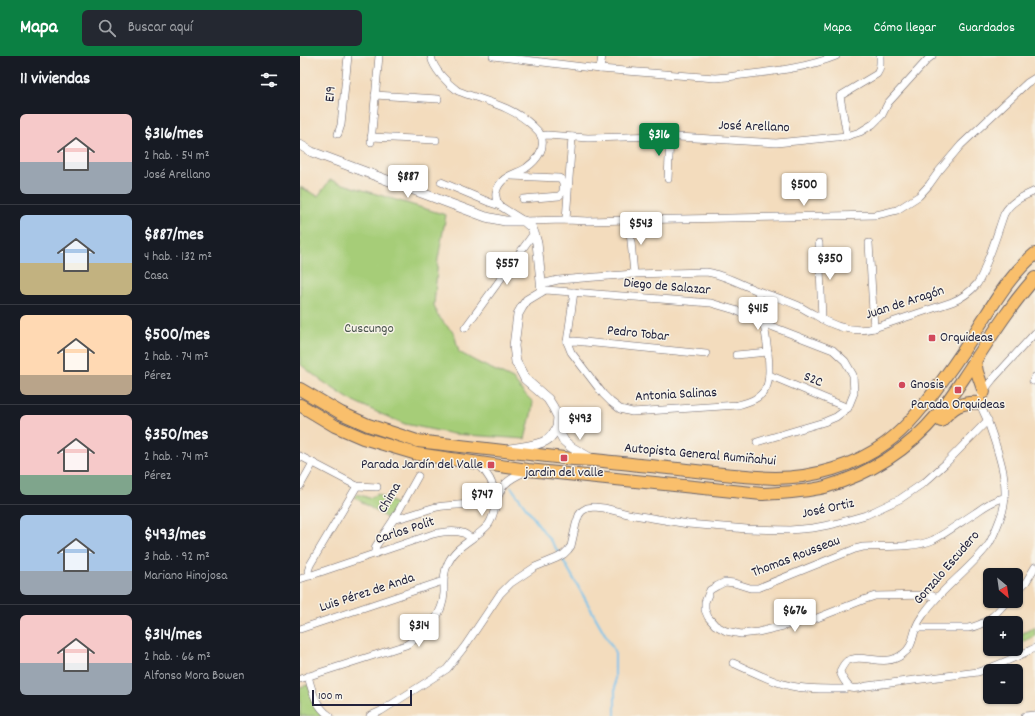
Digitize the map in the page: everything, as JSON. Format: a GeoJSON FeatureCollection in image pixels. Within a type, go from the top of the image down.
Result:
{"type":"FeatureCollection","features":[{"type":"Feature","properties":{"kind":"highway","name":"Autopista General Rumiñahui"},"geometry":{"type":"LineString","coordinates":[[300,389],[340,413],[368,425],[417,441],[573,459],[754,477],[776,478],[813,474],[832,469],[871,453],[905,426],[942,381],[1015,273],[1035,254]]}},
{"type":"Feature","properties":{"kind":"highway"},"geometry":{"type":"LineString","coordinates":[[300,405],[335,426],[363,438],[417,454],[528,470],[762,494],[794,492],[825,487],[855,476],[876,466],[910,443],[924,430],[939,413],[1008,311],[1035,278]]}},
{"type":"Feature","properties":{"kind":"highway"},"geometry":{"type":"LineString","coordinates":[[889,458],[904,453],[914,447],[925,438],[955,407],[982,398],[975,361]]}},
{"type":"Feature","properties":{"kind":"street","name":"E19"},"geometry":{"type":"LineString","coordinates":[[338,134],[341,125],[348,56]]}},
{"type":"Feature","properties":{"kind":"street"},"geometry":{"type":"LineString","coordinates":[[379,56],[371,139],[436,140]]}},
{"type":"Feature","properties":{"kind":"street"},"geometry":{"type":"LineString","coordinates":[[431,56],[439,72],[451,86],[462,93],[510,110],[523,117],[539,132],[541,136],[542,148],[540,155],[525,169],[509,176],[498,186],[495,197],[500,206]]}},
{"type":"Feature","properties":{"kind":"street"},"geometry":{"type":"LineString","coordinates":[[493,56],[600,69],[715,78],[802,67],[822,62],[836,56]]}},
{"type":"Feature","properties":{"kind":"street"},"geometry":{"type":"LineString","coordinates":[[600,69],[602,56]]}},
{"type":"Feature","properties":{"kind":"street"},"geometry":{"type":"LineString","coordinates":[[847,136],[840,96],[879,71],[880,56]]}},
{"type":"Feature","properties":{"kind":"street","name":"José Arellano"},"geometry":{"type":"LineString","coordinates":[[541,136],[588,138],[670,136],[776,143],[847,136],[860,132],[873,124],[882,115],[888,103],[932,56]]}},
{"type":"Feature","properties":{"kind":"street"},"geometry":{"type":"LineString","coordinates":[[300,145],[312,152],[486,217],[505,221],[588,221],[876,215],[886,214],[897,210],[919,196],[961,145],[1027,83],[1035,78]]}},
{"type":"Feature","properties":{"kind":"street"},"geometry":{"type":"LineString","coordinates":[[375,95],[438,99]]}},
{"type":"Feature","properties":{"kind":"street"},"geometry":{"type":"LineString","coordinates":[[668,179],[670,136]]}},
{"type":"Feature","properties":{"kind":"street"},"geometry":{"type":"LineString","coordinates":[[566,220],[572,137]]}},
{"type":"Feature","properties":{"kind":"street"},"geometry":{"type":"LineString","coordinates":[[509,176],[562,179],[563,192],[559,196],[523,199]]}},
{"type":"Feature","properties":{"kind":"street"},"geometry":{"type":"LineString","coordinates":[[441,182],[500,206],[524,221],[532,228],[537,243],[542,288],[527,300],[518,314],[514,346],[519,368],[525,378],[548,399],[553,407],[558,417],[557,428],[552,436],[543,443],[504,450]]}},
{"type":"Feature","properties":{"kind":"street","name":"Juan de Aragón"},"geometry":{"type":"LineString","coordinates":[[542,288],[558,280],[634,274],[712,272],[798,306],[832,324],[859,330],[874,328],[952,302],[968,293],[980,279],[1006,210],[1014,201],[1035,191]]}},
{"type":"Feature","properties":{"kind":"street"},"geometry":{"type":"LineString","coordinates":[[629,220],[634,274]]}},
{"type":"Feature","properties":{"kind":"street"},"geometry":{"type":"LineString","coordinates":[[465,328],[534,233]]}},
{"type":"Feature","properties":{"kind":"street"},"geometry":{"type":"LineString","coordinates":[[818,243],[822,319]]}},
{"type":"Feature","properties":{"kind":"street"},"geometry":{"type":"LineString","coordinates":[[869,243],[874,328]]}},
{"type":"Feature","properties":{"kind":"street","name":"Diego de Salazar"},"geometry":{"type":"LineString","coordinates":[[542,288],[546,290],[711,303],[735,310],[763,323],[833,350],[845,361],[853,374],[854,392],[848,408]]}},
{"type":"Feature","properties":{"kind":"street","name":"Antonia Salinas"},"geometry":{"type":"LineString","coordinates":[[567,342],[571,352],[603,394],[620,409],[632,412],[738,405],[755,399],[764,392],[768,382],[768,352],[758,291]]}},
{"type":"Feature","properties":{"kind":"street"},"geometry":{"type":"LineString","coordinates":[[567,342],[574,292]]}},
{"type":"Feature","properties":{"kind":"street"},"geometry":{"type":"LineString","coordinates":[[982,398],[993,379],[1035,333]]}},
{"type":"Feature","properties":{"kind":"street","name":"Pedro Tobar"},"geometry":{"type":"LineString","coordinates":[[567,342],[574,341],[706,354]]}},
{"type":"Feature","properties":{"kind":"street"},"geometry":{"type":"LineString","coordinates":[[736,355],[768,352]]}},
{"type":"Feature","properties":{"kind":"street","name":"S2C"},"geometry":{"type":"LineString","coordinates":[[769,375],[848,408]]}},
{"type":"Feature","properties":{"kind":"street","name":"Gonzalo Escudero"},"geometry":{"type":"LineString","coordinates":[[848,687],[841,677],[840,671],[847,661],[862,658],[878,661],[889,660],[898,658],[904,654],[914,639],[916,628],[923,615],[936,598],[967,568],[989,543],[1001,518],[1005,498],[1003,469],[982,398]]}},
{"type":"Feature","properties":{"kind":"street"},"geometry":{"type":"LineString","coordinates":[[757,442],[824,422],[836,417],[848,408]]}},
{"type":"Feature","properties":{"kind":"street","name":"José Ortiz"},"geometry":{"type":"LineString","coordinates":[[370,716],[381,711],[447,669],[465,646],[500,594],[511,582],[535,567],[557,558],[568,550],[571,546],[577,519],[582,511],[587,508],[604,508],[628,514],[688,524],[747,529],[790,530],[834,524],[866,515],[900,498],[925,482],[988,420]]}},
{"type":"Feature","properties":{"kind":"street"},"geometry":{"type":"LineString","coordinates":[[557,428],[566,444],[594,460]]}},
{"type":"Feature","properties":{"kind":"street"},"geometry":{"type":"LineString","coordinates":[[300,456],[357,486],[377,487]]}},
{"type":"Feature","properties":{"kind":"street"},"geometry":{"type":"LineString","coordinates":[[300,486],[313,463]]}},
{"type":"Feature","properties":{"kind":"street"},"geometry":{"type":"LineString","coordinates":[[476,463],[490,479],[497,499]]}},
{"type":"Feature","properties":{"kind":"street"},"geometry":{"type":"LineString","coordinates":[[300,679],[406,645],[432,625],[441,609],[444,593],[443,582],[446,569],[452,556],[491,521],[501,489],[508,481],[528,470]]}},
{"type":"Feature","properties":{"kind":"street","name":"Chima"},"geometry":{"type":"LineString","coordinates":[[375,554],[376,546],[394,519],[418,476]]}},
{"type":"Feature","properties":{"kind":"street"},"geometry":{"type":"LineString","coordinates":[[310,576],[308,571],[310,565],[357,486]]}},
{"type":"Feature","properties":{"kind":"street","name":"Thomas Rousseau"},"geometry":{"type":"LineString","coordinates":[[936,598],[929,595],[875,596],[817,618],[758,632],[741,634],[726,631],[715,625],[708,617],[705,610],[705,602],[710,590],[725,582],[754,588],[859,548],[918,544],[932,540],[945,533],[981,508],[995,500],[1005,498]]}},
{"type":"Feature","properties":{"kind":"street"},"geometry":{"type":"LineString","coordinates":[[394,519],[439,507],[473,504]]}},
{"type":"Feature","properties":{"kind":"street","name":"Carlos Polit"},"geometry":{"type":"LineString","coordinates":[[300,579],[433,534],[448,532],[462,533],[471,538]]}},
{"type":"Feature","properties":{"kind":"street"},"geometry":{"type":"LineString","coordinates":[[1023,585],[1035,567]]}},
{"type":"Feature","properties":{"kind":"street","name":"Luis Pérez de Anda"},"geometry":{"type":"LineString","coordinates":[[300,629],[443,582]]}},
{"type":"Feature","properties":{"kind":"street"},"geometry":{"type":"LineString","coordinates":[[916,628],[968,628],[985,622],[1000,608]]}},
{"type":"Feature","properties":{"kind":"street"},"geometry":{"type":"LineString","coordinates":[[733,663],[774,681],[790,686],[808,689],[845,689],[848,687],[851,689],[856,689],[867,686],[978,672],[1007,662],[1035,648]]}},
{"type":"Feature","properties":{"kind":"street"},"geometry":{"type":"LineString","coordinates":[[308,676],[319,705],[325,713],[330,716]]}},
{"type":"Feature","properties":{"kind":"street"},"geometry":{"type":"LineString","coordinates":[[1025,716],[1035,715]]}},
{"type":"Feature","properties":{"kind":"green space","name":"Cuscungo"},"geometry":{"type":"Polygon","coordinates":[[[330,180],[446,215],[438,259],[434,305],[437,314],[454,333],[459,352],[513,379],[533,402],[525,439],[453,434],[405,424],[349,399],[300,364],[300,187],[318,196],[330,180]]]}},
{"type":"Feature","properties":{"kind":"green space"},"geometry":{"type":"Polygon","coordinates":[[[357,494],[369,498],[378,494],[396,504],[388,519],[354,497],[357,494]]]}},
{"type":"Feature","properties":{"kind":"green space"},"geometry":{"type":"Polygon","coordinates":[[[1035,627],[1035,636],[1023,642],[1023,633],[1035,627]]]}},
{"type":"Feature","properties":{"kind":"green space"},"geometry":{"type":"Polygon","coordinates":[[[308,685],[315,704],[323,716],[300,716],[300,687],[308,685]]]}},
{"type":"Feature","properties":{"kind":"waterway"},"geometry":{"type":"LineString","coordinates":[[511,487],[560,554]]}},
{"type":"Feature","properties":{"kind":"waterway"},"geometry":{"type":"LineString","coordinates":[[562,558],[615,652],[615,716]]}},
{"type":"Feature","properties":{"kind":"place","name":"Orquideas"},"geometry":{"type":"Point","coordinates":[932,338]}},
{"type":"Feature","properties":{"kind":"place","name":"Gnosis"},"geometry":{"type":"Point","coordinates":[902,385]}},
{"type":"Feature","properties":{"kind":"place","name":"Parada Orquideas"},"geometry":{"type":"Point","coordinates":[958,390]}},
{"type":"Feature","properties":{"kind":"place","name":"jardin del valle"},"geometry":{"type":"Point","coordinates":[564,458]}},
{"type":"Feature","properties":{"kind":"place","name":"Parada Jardín del Valle"},"geometry":{"type":"Point","coordinates":[491,465]}}]}
